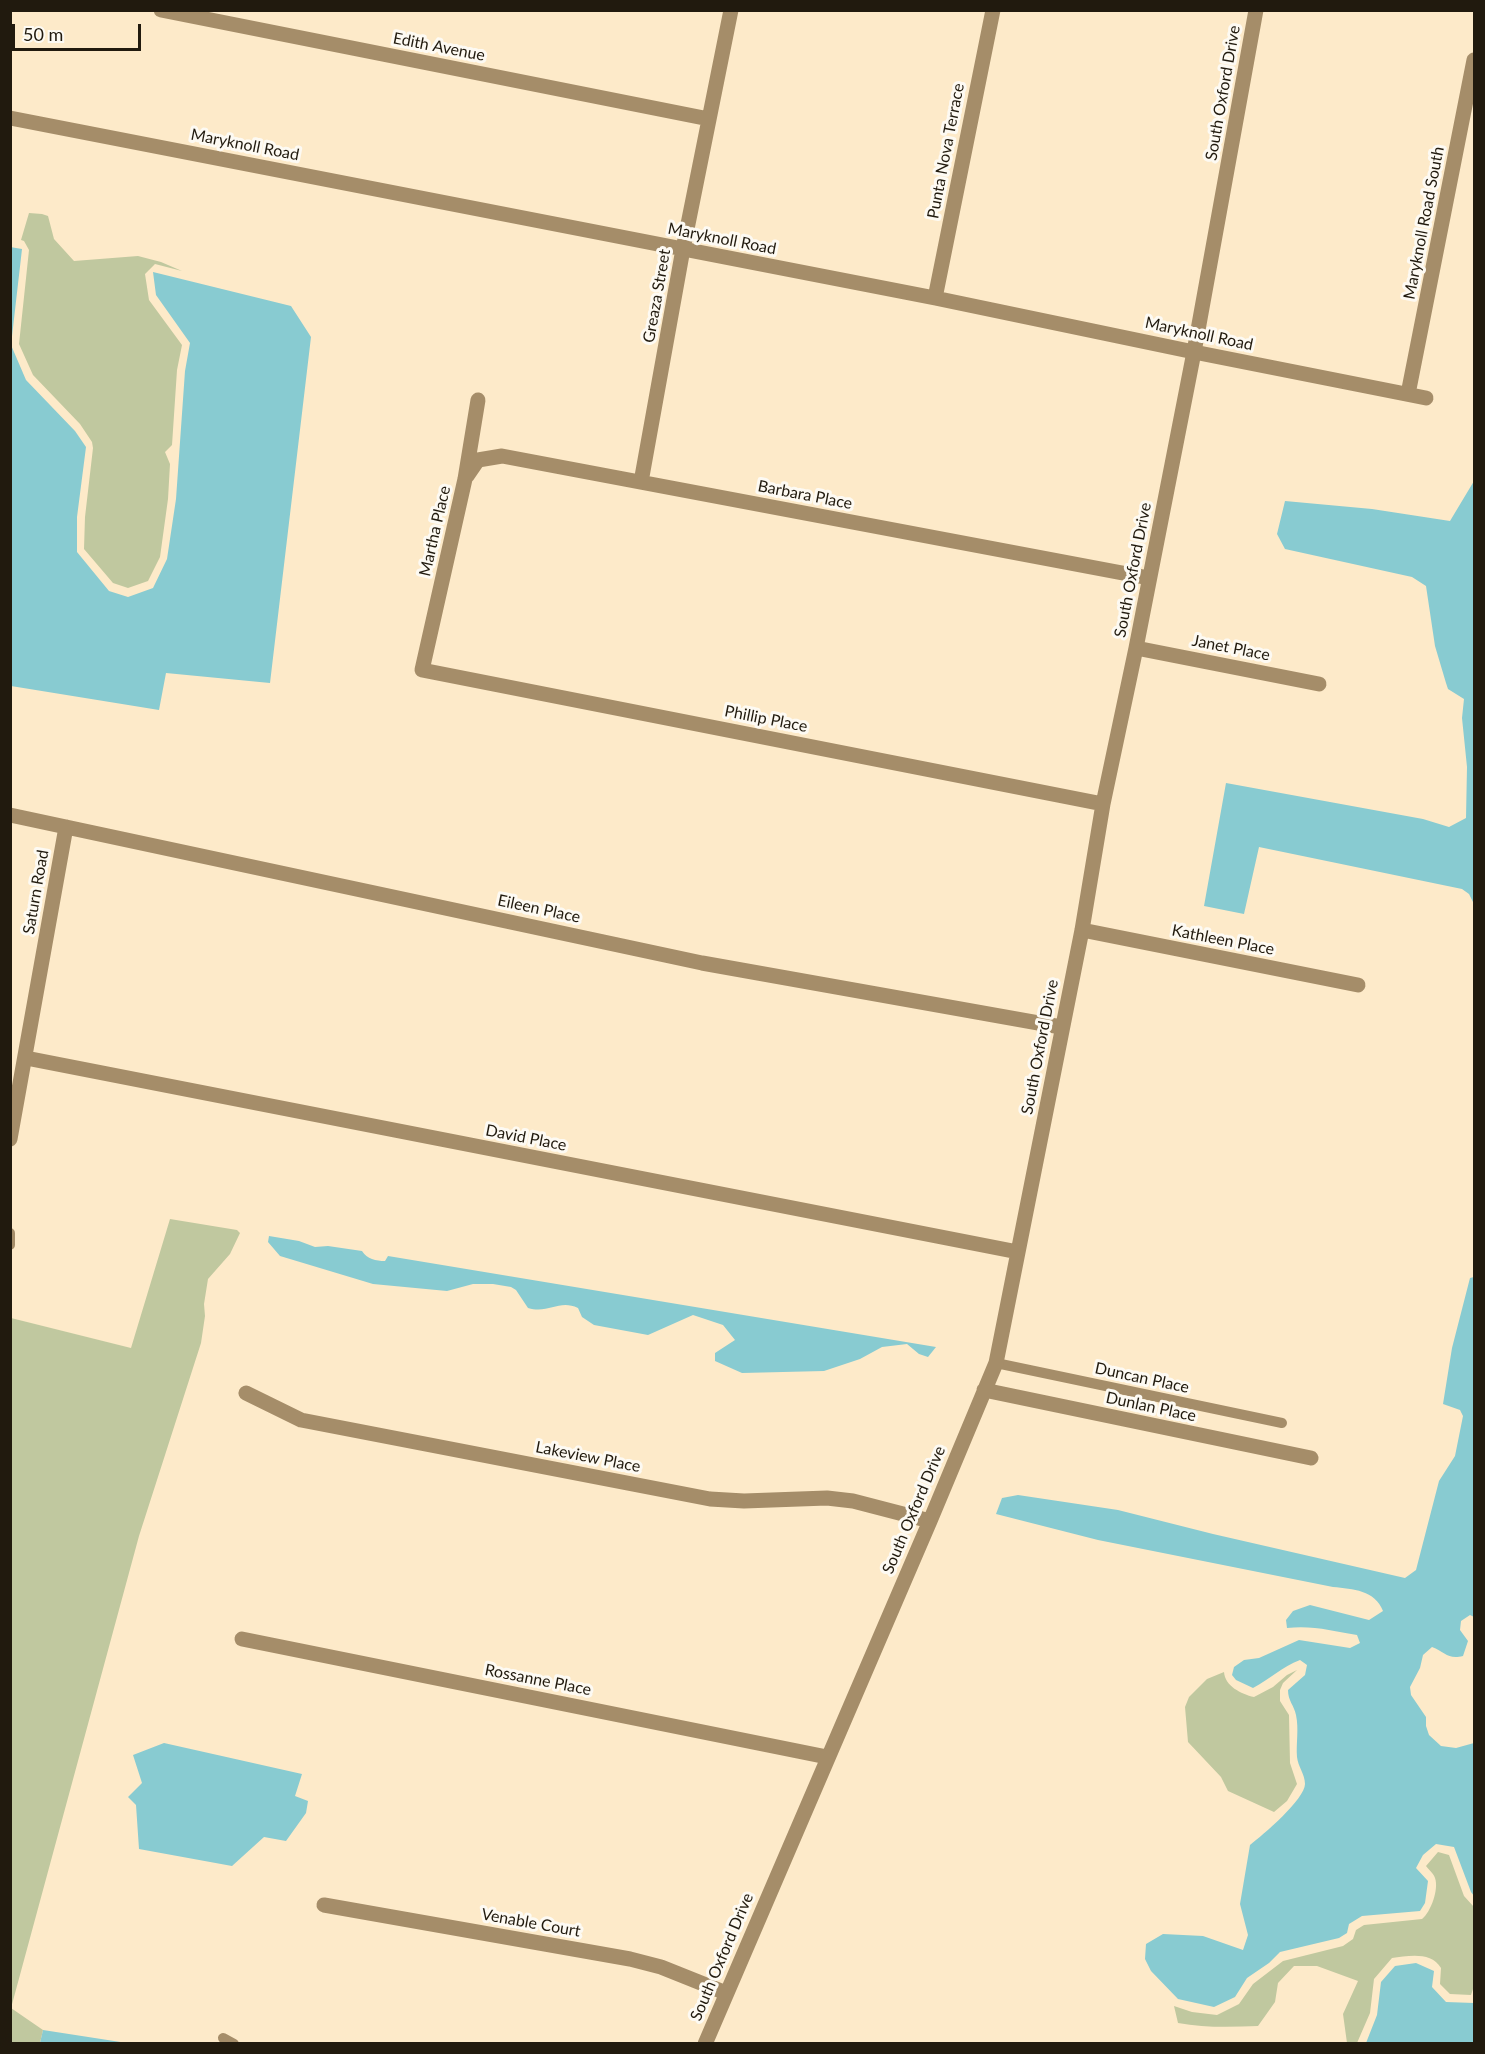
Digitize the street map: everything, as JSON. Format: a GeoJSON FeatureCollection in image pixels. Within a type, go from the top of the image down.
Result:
{"type":"FeatureCollection","features":[{"type":"Feature","properties":{"kind":"street","name":"Edith Avenue"},"geometry":{"type":"LineString","coordinates":[[161,10],[709,119]]}},
{"type":"Feature","properties":{"kind":"street","name":"Greaza Street"},"geometry":{"type":"LineString","coordinates":[[641,482],[683,249],[731,10]]}},
{"type":"Feature","properties":{"kind":"street","name":"Punta Nova Terrace"},"geometry":{"type":"LineString","coordinates":[[935,298],[993,10]]}},
{"type":"Feature","properties":{"kind":"street","name":"South Oxford Drive"},"geometry":{"type":"LineString","coordinates":[[705,2043],[996,1363],[1194,352],[1256,10]]}},
{"type":"Feature","properties":{"kind":"street","name":"Maryknoll Road South"},"geometry":{"type":"LineString","coordinates":[[1408,394],[1474,60]]}},
{"type":"Feature","properties":{"kind":"street","name":"Maryknoll Road"},"geometry":{"type":"LineString","coordinates":[[10,118],[935,298],[1426,398]]}},
{"type":"Feature","properties":{"kind":"street","name":"Martha Place"},"geometry":{"type":"LineString","coordinates":[[422,670],[465,479],[478,400]]}},
{"type":"Feature","properties":{"kind":"street","name":"Barbara Place"},"geometry":{"type":"LineString","coordinates":[[465,479],[478,460],[502,456],[1149,579]]}},
{"type":"Feature","properties":{"kind":"street","name":"Janet Place"},"geometry":{"type":"LineString","coordinates":[[1136,648],[1319,684]]}},
{"type":"Feature","properties":{"kind":"street","name":"Phillip Place"},"geometry":{"type":"LineString","coordinates":[[422,670],[1104,804]]}},
{"type":"Feature","properties":{"kind":"street","name":"Eileen Place"},"geometry":{"type":"LineString","coordinates":[[10,814],[702,963],[1061,1027]]}},
{"type":"Feature","properties":{"kind":"street","name":"Saturn Road"},"geometry":{"type":"LineString","coordinates":[[10,1139],[66,827]]}},
{"type":"Feature","properties":{"kind":"street","name":"Kathleen Place"},"geometry":{"type":"LineString","coordinates":[[1082,930],[1358,985]]}},
{"type":"Feature","properties":{"kind":"street","name":"David Place"},"geometry":{"type":"LineString","coordinates":[[26,1058],[1018,1252]]}},
{"type":"Feature","properties":{"kind":"street","name":"Dunlan Place"},"geometry":{"type":"LineString","coordinates":[[984,1390],[1311,1458]]}},
{"type":"Feature","properties":{"kind":"street","name":"Lakeview Place"},"geometry":{"type":"LineString","coordinates":[[246,1393],[301,1420],[710,1499],[744,1501],[827,1498],[853,1501],[930,1521]]}},
{"type":"Feature","properties":{"kind":"street","name":"Rossanne Place"},"geometry":{"type":"LineString","coordinates":[[242,1639],[827,1757]]}},
{"type":"Feature","properties":{"kind":"street","name":"Venable Court"},"geometry":{"type":"LineString","coordinates":[[324,1905],[630,1959],[661,1967],[726,1993]]}},
{"type":"Feature","properties":{"kind":"lane"},"geometry":{"type":"LineString","coordinates":[[10,1233],[10,1245]]}},
{"type":"Feature","properties":{"kind":"lane","name":"Duncan Place"},"geometry":{"type":"LineString","coordinates":[[996,1363],[1282,1423]]}},
{"type":"Feature","properties":{"kind":"lane"},"geometry":{"type":"LineString","coordinates":[[223,2038],[234,2043]]}},
{"type":"Feature","properties":{"kind":"green space"},"geometry":{"type":"Polygon","coordinates":[[[29,213],[48,216],[54,239],[74,261],[138,256],[182,271],[155,264],[145,274],[149,300],[182,345],[177,370],[172,445],[165,452],[170,464],[160,557],[148,581],[128,588],[113,583],[84,549],[92,442],[80,424],[33,375],[19,344],[29,250],[21,240],[29,213]]]}},
{"type":"Feature","properties":{"kind":"green space"},"geometry":{"type":"Polygon","coordinates":[[[170,1219],[237,1230],[240,1233],[230,1254],[208,1279],[201,1343],[139,1536],[11,2008],[11,1318],[131,1348],[170,1219]]]}},
{"type":"Feature","properties":{"kind":"green space"},"geometry":{"type":"Polygon","coordinates":[[[1297,1670],[1283,1683],[1280,1690],[1280,1701],[1289,1715],[1290,1763],[1297,1784],[1287,1801],[1274,1812],[1228,1791],[1221,1777],[1188,1742],[1185,1707],[1189,1697],[1207,1679],[1224,1672],[1227,1681],[1234,1689],[1254,1697],[1297,1670]]]}},
{"type":"Feature","properties":{"kind":"green space"},"geometry":{"type":"Polygon","coordinates":[[[1438,1852],[1449,1855],[1464,1896],[1474,1907],[1474,1986],[1471,1995],[1450,1994],[1440,1984],[1441,1968],[1431,1959],[1419,1956],[1392,1958],[1374,1979],[1370,2013],[1357,2043],[1347,2043],[1343,2014],[1358,1981],[1317,1966],[1294,1966],[1278,1983],[1275,2002],[1258,2026],[1228,2027],[1178,2023],[1174,2006],[1192,2012],[1217,2015],[1239,2004],[1253,1984],[1283,1961],[1343,1946],[1353,1939],[1356,1930],[1364,1925],[1422,1919],[1431,1906],[1436,1888],[1434,1876],[1426,1866],[1438,1852]]]}},
{"type":"Feature","properties":{"kind":"green space"},"geometry":{"type":"Polygon","coordinates":[[[11,2008],[43,2030],[40,2043],[11,2043],[11,2008]]]}},
{"type":"Feature","properties":{"kind":"water"},"geometry":{"type":"Polygon","coordinates":[[[10,247],[22,249],[11,345],[26,380],[75,431],[86,447],[77,517],[77,552],[109,591],[128,597],[153,588],[167,559],[176,499],[185,371],[190,343],[156,295],[153,272],[291,306],[311,337],[270,683],[166,673],[159,710],[11,686],[10,247]]]}},
{"type":"Feature","properties":{"kind":"water"},"geometry":{"type":"Polygon","coordinates":[[[1474,481],[1474,904],[1469,894],[1462,889],[1259,847],[1244,914],[1204,906],[1226,783],[1423,819],[1449,827],[1466,818],[1467,767],[1462,718],[1464,699],[1448,689],[1435,646],[1426,586],[1412,577],[1285,549],[1277,534],[1285,501],[1372,509],[1450,521],[1474,481]]]}},
{"type":"Feature","properties":{"kind":"water"},"geometry":{"type":"Polygon","coordinates":[[[269,1236],[299,1241],[315,1247],[328,1246],[362,1251],[369,1258],[378,1261],[385,1261],[388,1256],[936,1347],[928,1357],[919,1354],[907,1344],[882,1347],[860,1359],[824,1371],[742,1373],[715,1361],[715,1353],[735,1340],[723,1325],[693,1315],[648,1335],[594,1325],[582,1317],[578,1308],[571,1306],[528,1308],[516,1290],[511,1287],[473,1284],[447,1291],[373,1284],[280,1256],[268,1242],[269,1236]]]}},
{"type":"Feature","properties":{"kind":"water"},"geometry":{"type":"Polygon","coordinates":[[[1474,1277],[1474,1617],[1470,1615],[1461,1621],[1460,1630],[1468,1641],[1463,1656],[1450,1656],[1432,1647],[1423,1655],[1420,1668],[1410,1687],[1411,1695],[1426,1717],[1429,1735],[1441,1746],[1456,1748],[1474,1743],[1474,1896],[1454,1847],[1436,1844],[1423,1855],[1416,1868],[1428,1881],[1425,1903],[1420,1911],[1362,1916],[1349,1924],[1347,1933],[1339,1938],[1280,1952],[1269,1963],[1247,1978],[1235,1997],[1214,2007],[1178,1999],[1151,1971],[1145,1959],[1146,1944],[1163,1934],[1203,1936],[1243,1950],[1248,1935],[1240,1904],[1250,1845],[1291,1807],[1303,1791],[1305,1784],[1297,1757],[1296,1715],[1288,1690],[1305,1675],[1307,1665],[1300,1660],[1253,1688],[1236,1680],[1232,1675],[1234,1667],[1244,1660],[1259,1658],[1299,1640],[1350,1648],[1360,1643],[1357,1635],[1314,1628],[1287,1628],[1286,1620],[1293,1611],[1310,1605],[1369,1620],[1383,1611],[1375,1599],[1356,1590],[1098,1540],[996,1514],[1002,1498],[1018,1495],[1118,1510],[1405,1578],[1416,1570],[1439,1481],[1455,1456],[1463,1416],[1460,1410],[1443,1404],[1452,1348],[1470,1278],[1474,1277]]]}},
{"type":"Feature","properties":{"kind":"water"},"geometry":{"type":"Polygon","coordinates":[[[164,1743],[302,1774],[295,1796],[308,1801],[306,1813],[286,1841],[264,1837],[232,1866],[139,1849],[136,1805],[128,1797],[142,1783],[133,1755],[164,1743]]]}},
{"type":"Feature","properties":{"kind":"water"},"geometry":{"type":"Polygon","coordinates":[[[1416,1963],[1434,1971],[1432,1987],[1446,2002],[1474,2003],[1474,2043],[1366,2043],[1377,2015],[1381,1982],[1395,1966],[1416,1963]]]}},
{"type":"Feature","properties":{"kind":"water"},"geometry":{"type":"Polygon","coordinates":[[[43,2030],[127,2043],[40,2043],[43,2030]]]}}]}
